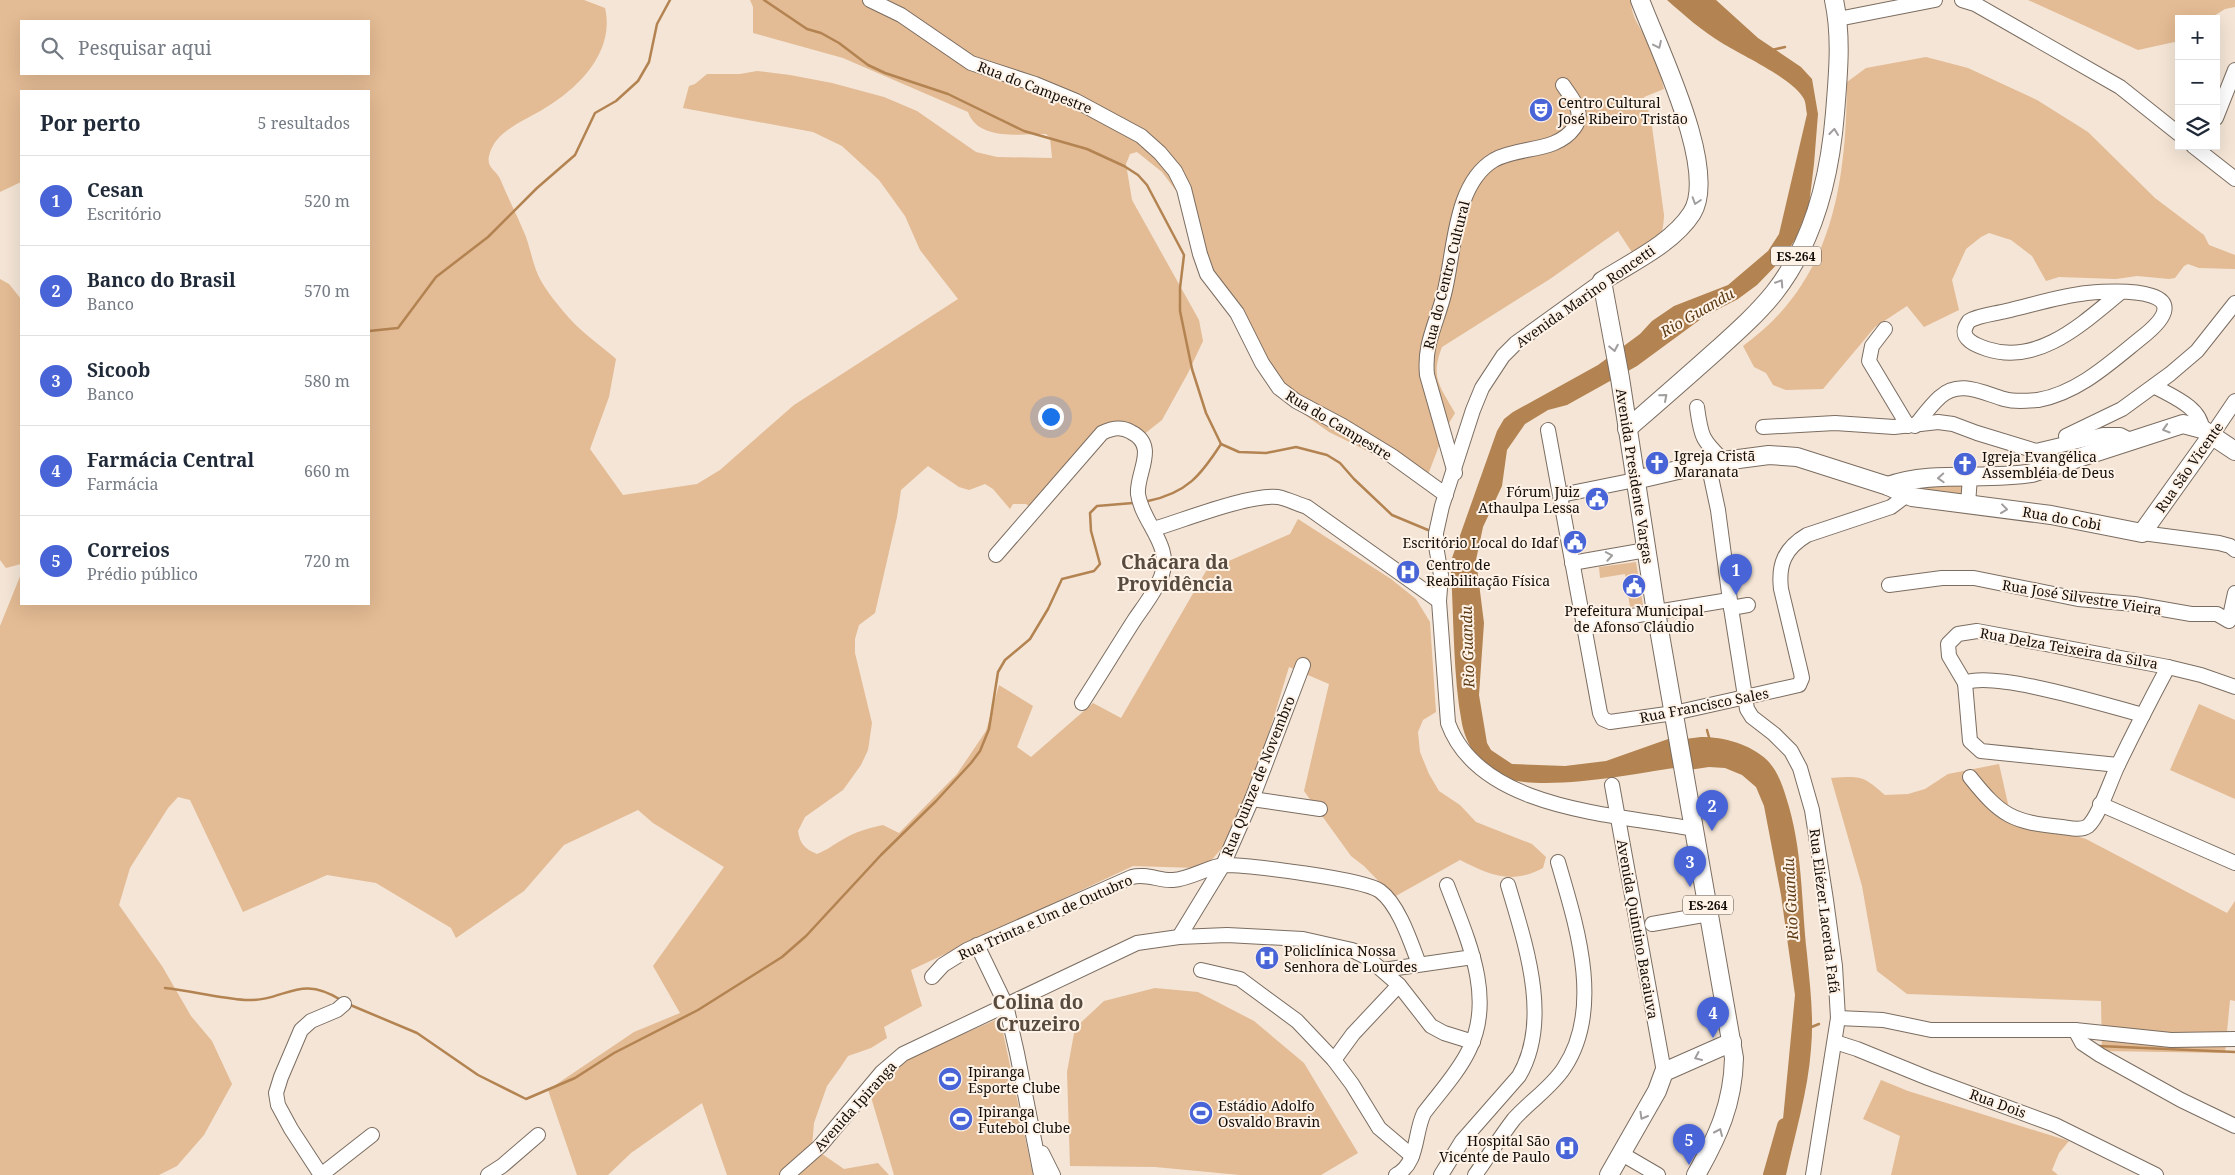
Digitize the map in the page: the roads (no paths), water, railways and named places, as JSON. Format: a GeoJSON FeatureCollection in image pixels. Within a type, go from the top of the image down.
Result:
{"type":"FeatureCollection","features":[{"type":"Feature","properties":{"kind":"main road","name":"Avenida Marino Roncetti"},"geometry":{"type":"LineString","coordinates":[[1602,281],[1662,242],[1685,223],[1699,195],[1699,171],[1685,119],[1669,68],[1640,0]]}},
{"type":"Feature","properties":{"kind":"main road","name":"ES-264"},"geometry":{"type":"LineString","coordinates":[[1627,428],[1755,315],[1775,291],[1791,266],[1817,210],[1824,188],[1833,138],[1838,83],[1838,19],[1834,0]]}},
{"type":"Feature","properties":{"kind":"main road","name":"Avenida Presidente Vargas"},"geometry":{"type":"LineString","coordinates":[[1602,281],[1620,378],[1656,612],[1732,1042]]}},
{"type":"Feature","properties":{"kind":"main road"},"geometry":{"type":"LineString","coordinates":[[1888,486],[1904,480],[2008,477],[2032,473],[2183,424],[2207,432],[2235,451]]}},
{"type":"Feature","properties":{"kind":"main road","name":"Rua São Vicente"},"geometry":{"type":"LineString","coordinates":[[2142,533],[2207,432]]}},
{"type":"Feature","properties":{"kind":"main road","name":"Rua do Cobi"},"geometry":{"type":"LineString","coordinates":[[1635,480],[1716,462],[1769,455],[1796,456],[1922,499],[2051,515],[2142,533]]}},
{"type":"Feature","properties":{"kind":"main road","name":"ES-264"},"geometry":{"type":"LineString","coordinates":[[1696,1175],[1725,1117],[1733,1074],[1732,1042]]}},
{"type":"Feature","properties":{"kind":"main road"},"geometry":{"type":"LineString","coordinates":[[1609,1175],[1657,1091],[1664,1072],[1732,1042]]}},
{"type":"Feature","properties":{"kind":"street","name":"Rua do Campestre"},"geometry":{"type":"LineString","coordinates":[[870,0],[901,15],[970,62],[1035,84],[1076,101],[1141,136],[1176,171],[1184,189],[1200,254],[1208,274],[1237,313],[1262,363],[1279,388],[1296,401],[1329,418],[1392,456],[1446,495]]}},
{"type":"Feature","properties":{"kind":"street"},"geometry":{"type":"LineString","coordinates":[[1838,19],[1935,0]]}},
{"type":"Feature","properties":{"kind":"street"},"geometry":{"type":"LineString","coordinates":[[1962,0],[1990,12],[2120,87],[2175,131]]}},
{"type":"Feature","properties":{"kind":"street"},"geometry":{"type":"LineString","coordinates":[[2220,108],[2235,70]]}},
{"type":"Feature","properties":{"kind":"street","name":"Rua do Centro Cultural"},"geometry":{"type":"LineString","coordinates":[[1455,473],[1429,383],[1426,347],[1443,298],[1460,214],[1469,189],[1482,170],[1495,160],[1557,142],[1572,130],[1579,120],[1578,109],[1563,85]]}},
{"type":"Feature","properties":{"kind":"street"},"geometry":{"type":"LineString","coordinates":[[2201,150],[2235,179]]}},
{"type":"Feature","properties":{"kind":"street","name":"Avenida Marino Roncetti"},"geometry":{"type":"LineString","coordinates":[[1602,281],[1516,343],[1503,356],[1482,388],[1455,473],[1446,495],[1436,533],[1436,546],[1441,575],[1439,601],[1448,723],[1460,749],[1489,774],[1526,795],[1618,817],[1694,829]]}},
{"type":"Feature","properties":{"kind":"street"},"geometry":{"type":"LineString","coordinates":[[1911,426],[1940,397],[1948,391],[1958,388],[1970,388],[2023,402],[2055,395],[2085,381],[2145,335],[2164,315],[2164,305],[2157,297],[2138,292],[2121,292],[2087,293],[1973,319],[1966,325],[1964,331],[1966,338],[1974,344],[1996,352],[2029,350],[2045,346],[2065,336],[2121,292]]}},
{"type":"Feature","properties":{"kind":"street"},"geometry":{"type":"LineString","coordinates":[[2022,446],[2040,444],[2056,439],[2095,424],[2122,409],[2197,351],[2235,303]]}},
{"type":"Feature","properties":{"kind":"street"},"geometry":{"type":"LineString","coordinates":[[1885,329],[1872,346],[1869,360],[1911,426]]}},
{"type":"Feature","properties":{"kind":"street"},"geometry":{"type":"LineString","coordinates":[[2154,386],[2194,411],[2207,432]]}},
{"type":"Feature","properties":{"kind":"street","name":"Rua São Vicente"},"geometry":{"type":"LineString","coordinates":[[2207,432],[2235,402]]}},
{"type":"Feature","properties":{"kind":"street"},"geometry":{"type":"LineString","coordinates":[[1697,407],[1701,433],[1716,462]]}},
{"type":"Feature","properties":{"kind":"street"},"geometry":{"type":"LineString","coordinates":[[1763,427],[1835,423],[1894,427],[1938,422],[1954,424],[1988,437],[2041,451],[2086,438],[2112,434],[2120,435],[2130,440]]}},
{"type":"Feature","properties":{"kind":"street"},"geometry":{"type":"LineString","coordinates":[[996,555],[1102,432],[1118,428],[1134,433],[1145,447],[1138,494],[1143,509],[1154,529],[1164,559],[1161,577],[1082,703]]}},
{"type":"Feature","properties":{"kind":"street"},"geometry":{"type":"LineString","coordinates":[[1548,430],[1584,624],[1656,612],[1730,604],[1748,605]]}},
{"type":"Feature","properties":{"kind":"street","name":"Rua Eliézer Lacerda Fafá"},"geometry":{"type":"LineString","coordinates":[[1716,462],[1718,510],[1744,698],[1752,717],[1774,734],[1791,752],[1802,777],[1812,810],[1835,966],[1838,1018],[1813,1175]]}},
{"type":"Feature","properties":{"kind":"street"},"geometry":{"type":"LineString","coordinates":[[1968,504],[1970,477]]}},
{"type":"Feature","properties":{"kind":"street"},"geometry":{"type":"LineString","coordinates":[[1560,495],[1635,480]]}},
{"type":"Feature","properties":{"kind":"street","name":"Rua Francisco Sales"},"geometry":{"type":"LineString","coordinates":[[1584,624],[1600,714],[1604,720],[1610,722],[1675,720],[1744,698],[1798,685],[1801,682],[1801,673],[1781,589],[1780,577],[1784,555],[1796,541],[1807,535],[1892,507],[1906,495]]}},
{"type":"Feature","properties":{"kind":"street"},"geometry":{"type":"LineString","coordinates":[[1154,529],[1244,502],[1265,498],[1287,500],[1307,507],[1439,601]]}},
{"type":"Feature","properties":{"kind":"street","name":"Rua do Cobi"},"geometry":{"type":"LineString","coordinates":[[2142,533],[2219,543],[2230,546],[2235,550]]}},
{"type":"Feature","properties":{"kind":"street"},"geometry":{"type":"LineString","coordinates":[[1572,563],[1646,550]]}},
{"type":"Feature","properties":{"kind":"street","name":"Rua José Silvestre Vieira"},"geometry":{"type":"LineString","coordinates":[[1896,584],[1942,578],[1974,578],[2078,599],[2134,604],[2191,614],[2217,614],[2229,621],[2235,593]]}},
{"type":"Feature","properties":{"kind":"street","name":"Rua Delza Teixeira da Silva"},"geometry":{"type":"LineString","coordinates":[[1965,683],[1949,656],[1948,644],[1958,634],[1977,631],[2168,666],[2210,677],[2235,688]]}},
{"type":"Feature","properties":{"kind":"street","name":"Rua Quinze de Novembro"},"geometry":{"type":"LineString","coordinates":[[1180,937],[1222,865],[1252,799],[1303,666]]}},
{"type":"Feature","properties":{"kind":"street"},"geometry":{"type":"LineString","coordinates":[[1970,777],[1986,798],[2014,819],[2082,829],[2091,822],[2168,666]]}},
{"type":"Feature","properties":{"kind":"street"},"geometry":{"type":"LineString","coordinates":[[2118,765],[1986,753],[1974,747],[1970,741],[1965,683],[1984,679],[2020,684],[2143,715]]}},
{"type":"Feature","properties":{"kind":"street","name":"Avenida Quintino Bacaiuva"},"geometry":{"type":"LineString","coordinates":[[1612,785],[1664,1072]]}},
{"type":"Feature","properties":{"kind":"street"},"geometry":{"type":"LineString","coordinates":[[1252,799],[1320,809]]}},
{"type":"Feature","properties":{"kind":"street"},"geometry":{"type":"LineString","coordinates":[[2100,804],[2235,863]]}},
{"type":"Feature","properties":{"kind":"street"},"geometry":{"type":"LineString","coordinates":[[1475,1175],[1514,1120],[1551,1084],[1564,1068],[1578,1038],[1584,994],[1583,965],[1574,917],[1558,862]]}},
{"type":"Feature","properties":{"kind":"street"},"geometry":{"type":"LineString","coordinates":[[1222,865],[1316,876],[1371,885],[1382,892],[1392,903],[1419,964]]}},
{"type":"Feature","properties":{"kind":"street","name":"Rua Trinta e Um de Outubro"},"geometry":{"type":"LineString","coordinates":[[932,977],[943,964],[976,945],[1132,876],[1175,880],[1222,865]]}},
{"type":"Feature","properties":{"kind":"street"},"geometry":{"type":"LineString","coordinates":[[1396,1175],[1408,1166],[1420,1121],[1424,1113],[1461,1063],[1472,1042],[1479,1013],[1479,991],[1473,957],[1447,885]]}},
{"type":"Feature","properties":{"kind":"street"},"geometry":{"type":"LineString","coordinates":[[1441,1175],[1462,1141],[1520,1076],[1525,1067],[1532,1042],[1534,1003],[1531,968],[1508,885]]}},
{"type":"Feature","properties":{"kind":"street"},"geometry":{"type":"LineString","coordinates":[[1652,924],[1709,914]]}},
{"type":"Feature","properties":{"kind":"street","name":"Avenida Ipiranga"},"geometry":{"type":"LineString","coordinates":[[787,1175],[820,1146],[882,1072],[903,1054],[1137,943],[1180,937],[1226,935],[1303,939],[1352,950],[1368,958],[1399,985],[1430,1026],[1444,1033],[1472,1042]]}},
{"type":"Feature","properties":{"kind":"street"},"geometry":{"type":"LineString","coordinates":[[976,945],[1006,1005],[1018,1053],[1041,1175]]}},
{"type":"Feature","properties":{"kind":"street"},"geometry":{"type":"LineString","coordinates":[[1383,970],[1473,957]]}},
{"type":"Feature","properties":{"kind":"street"},"geometry":{"type":"LineString","coordinates":[[1201,970],[1235,977],[1246,983],[1296,1021],[1334,1060],[1352,1084],[1379,1128],[1412,1156]]}},
{"type":"Feature","properties":{"kind":"street"},"geometry":{"type":"LineString","coordinates":[[1334,1060],[1353,1034],[1399,985]]}},
{"type":"Feature","properties":{"kind":"street"},"geometry":{"type":"LineString","coordinates":[[344,1004],[337,1010],[311,1021],[301,1030],[281,1077],[276,1093],[277,1100],[290,1130],[321,1175],[372,1135]]}},
{"type":"Feature","properties":{"kind":"street"},"geometry":{"type":"LineString","coordinates":[[1838,1018],[1883,1020],[1931,1030],[2075,1030],[2146,1038],[2235,1039]]}},
{"type":"Feature","properties":{"kind":"street"},"geometry":{"type":"LineString","coordinates":[[2075,1030],[2082,1043],[2100,1055],[2181,1100],[2235,1126]]}},
{"type":"Feature","properties":{"kind":"street","name":"Rua Dois"},"geometry":{"type":"LineString","coordinates":[[1835,1042],[2046,1122],[2156,1175]]}},
{"type":"Feature","properties":{"kind":"street"},"geometry":{"type":"LineString","coordinates":[[488,1175],[502,1166],[538,1135]]}},
{"type":"Feature","properties":{"kind":"street"},"geometry":{"type":"LineString","coordinates":[[1033,1137],[1053,1175]]}},
{"type":"Feature","properties":{"kind":"street"},"geometry":{"type":"LineString","coordinates":[[1622,1154],[1658,1175]]}},
{"type":"Feature","properties":{"kind":"water"},"geometry":{"type":"Polygon","coordinates":[[[1667,0],[1716,0],[1758,38],[1801,67],[1812,79],[1818,114],[1809,205],[1796,238],[1784,257],[1757,285],[1738,299],[1705,316],[1637,366],[1567,405],[1548,410],[1525,424],[1507,450],[1502,486],[1483,527],[1476,560],[1484,623],[1479,695],[1487,743],[1491,750],[1512,764],[1565,766],[1606,761],[1671,738],[1674,768],[1607,778],[1553,783],[1507,779],[1491,772],[1481,763],[1469,744],[1462,724],[1455,668],[1451,572],[1452,558],[1497,431],[1504,419],[1513,412],[1598,365],[1640,334],[1652,321],[1674,306],[1728,285],[1768,251],[1779,234],[1807,114],[1804,99],[1790,84],[1693,23],[1667,0]]]}},
{"type":"Feature","properties":{"kind":"water"},"geometry":{"type":"Polygon","coordinates":[[[1701,737],[1719,738],[1736,742],[1760,754],[1771,764],[1783,787],[1796,836],[1812,1013],[1812,1037],[1804,1097],[1786,1175],[1766,1175],[1778,1155],[1781,1140],[1795,995],[1781,895],[1764,806],[1756,787],[1742,775],[1725,768],[1709,767],[1689,770],[1685,739],[1701,737]]]}},
{"type":"Feature","properties":{"kind":"waterway"},"geometry":{"type":"LineString","coordinates":[[370,331],[398,328],[436,277],[488,237],[537,188],[575,155],[595,113],[616,101],[638,81],[649,62],[657,24],[670,0]]}},
{"type":"Feature","properties":{"kind":"waterway"},"geometry":{"type":"LineString","coordinates":[[764,0],[807,29],[821,33],[839,43],[868,65],[885,73],[948,94],[1024,131],[1087,149],[1124,166],[1138,175],[1147,185],[1184,255],[1180,288],[1180,311],[1192,369],[1206,413],[1221,444],[1239,452],[1266,453],[1296,447],[1327,455],[1340,463],[1392,515],[1428,530]]}},
{"type":"Feature","properties":{"kind":"waterway"},"geometry":{"type":"LineString","coordinates":[[1772,50],[1785,47]]}},
{"type":"Feature","properties":{"kind":"waterway"},"geometry":{"type":"LineString","coordinates":[[1148,501],[1162,498],[1183,488],[1192,481],[1207,465],[1221,444]]}},
{"type":"Feature","properties":{"kind":"waterway"},"geometry":{"type":"LineString","coordinates":[[348,1004],[417,1033],[478,1075],[526,1099],[575,1078],[614,1053],[698,1010],[782,957],[806,936],[881,855],[936,801],[971,763],[980,751],[989,729],[998,672],[1005,660],[1030,639],[1048,609],[1062,579],[1094,571],[1100,564],[1091,531],[1090,513],[1097,506],[1133,503]]}},
{"type":"Feature","properties":{"kind":"waterway"},"geometry":{"type":"LineString","coordinates":[[1444,538],[1458,546]]}},
{"type":"Feature","properties":{"kind":"waterway"},"geometry":{"type":"LineString","coordinates":[[1707,730],[1710,741]]}},
{"type":"Feature","properties":{"kind":"waterway"},"geometry":{"type":"LineString","coordinates":[[165,988],[245,1000],[271,997],[303,989],[314,989],[326,992],[341,1000]]}},
{"type":"Feature","properties":{"kind":"waterway"},"geometry":{"type":"LineString","coordinates":[[1809,1028],[1819,1024]]}},
{"type":"Feature","properties":{"kind":"waterway"},"geometry":{"type":"LineString","coordinates":[[2099,1046],[2235,1052]]}},
{"type":"Feature","properties":{"kind":"waterway","name":"Rio Guandu"},"geometry":{"type":"LineString","coordinates":[[1771,1175],[1785,1126]]}},
{"type":"Feature","properties":{"kind":"place","name":"Centro Cultural José Ribeiro Tristão"},"geometry":{"type":"Point","coordinates":[1541,110]}},
{"type":"Feature","properties":{"kind":"place","name":"Igreja Cristã Maranata"},"geometry":{"type":"Point","coordinates":[1657,463]}},
{"type":"Feature","properties":{"kind":"place","name":"Igreja Evangélica Assembléia de Deus"},"geometry":{"type":"Point","coordinates":[1965,464]}},
{"type":"Feature","properties":{"kind":"place","name":"Fórum Juiz Athaulpa Lessa"},"geometry":{"type":"Point","coordinates":[1597,499]}},
{"type":"Feature","properties":{"kind":"place","name":"Escritório Local do Idaf"},"geometry":{"type":"Point","coordinates":[1575,542]}},
{"type":"Feature","properties":{"kind":"place","name":"Centro de Reabilitação Física"},"geometry":{"type":"Point","coordinates":[1408,572]}},
{"type":"Feature","properties":{"kind":"place","name":"Prefeitura Municipal de Afonso Cláudio"},"geometry":{"type":"Point","coordinates":[1634,586]}},
{"type":"Feature","properties":{"kind":"place","name":"Cesan"},"geometry":{"type":"Point","coordinates":[1736,595]}},
{"type":"Feature","properties":{"kind":"place","name":"Banco do Brasil"},"geometry":{"type":"Point","coordinates":[1712,831]}},
{"type":"Feature","properties":{"kind":"place","name":"Sicoob"},"geometry":{"type":"Point","coordinates":[1690,887]}},
{"type":"Feature","properties":{"kind":"place","name":"Policlínica Nossa Senhora de Lourdes"},"geometry":{"type":"Point","coordinates":[1267,958]}},
{"type":"Feature","properties":{"kind":"place","name":"Farmácia Central"},"geometry":{"type":"Point","coordinates":[1713,1038]}},
{"type":"Feature","properties":{"kind":"place","name":"Ipiranga Esporte Clube"},"geometry":{"type":"Point","coordinates":[950,1079]}},
{"type":"Feature","properties":{"kind":"place","name":"Estádio Adolfo Osvaldo Bravin"},"geometry":{"type":"Point","coordinates":[1201,1113]}},
{"type":"Feature","properties":{"kind":"place","name":"Ipiranga Futebol Clube"},"geometry":{"type":"Point","coordinates":[961,1119]}},
{"type":"Feature","properties":{"kind":"place","name":"Hospital São Vicente de Paulo"},"geometry":{"type":"Point","coordinates":[1567,1148]}},
{"type":"Feature","properties":{"kind":"place","name":"Correios"},"geometry":{"type":"Point","coordinates":[1689,1165]}},
{"type":"Feature","properties":{"kind":"district","name":"Chácara da Providência"},"geometry":{"type":"Point","coordinates":[1175,573]}},
{"type":"Feature","properties":{"kind":"district","name":"Colina do Cruzeiro"},"geometry":{"type":"Point","coordinates":[1038,1013]}}]}
